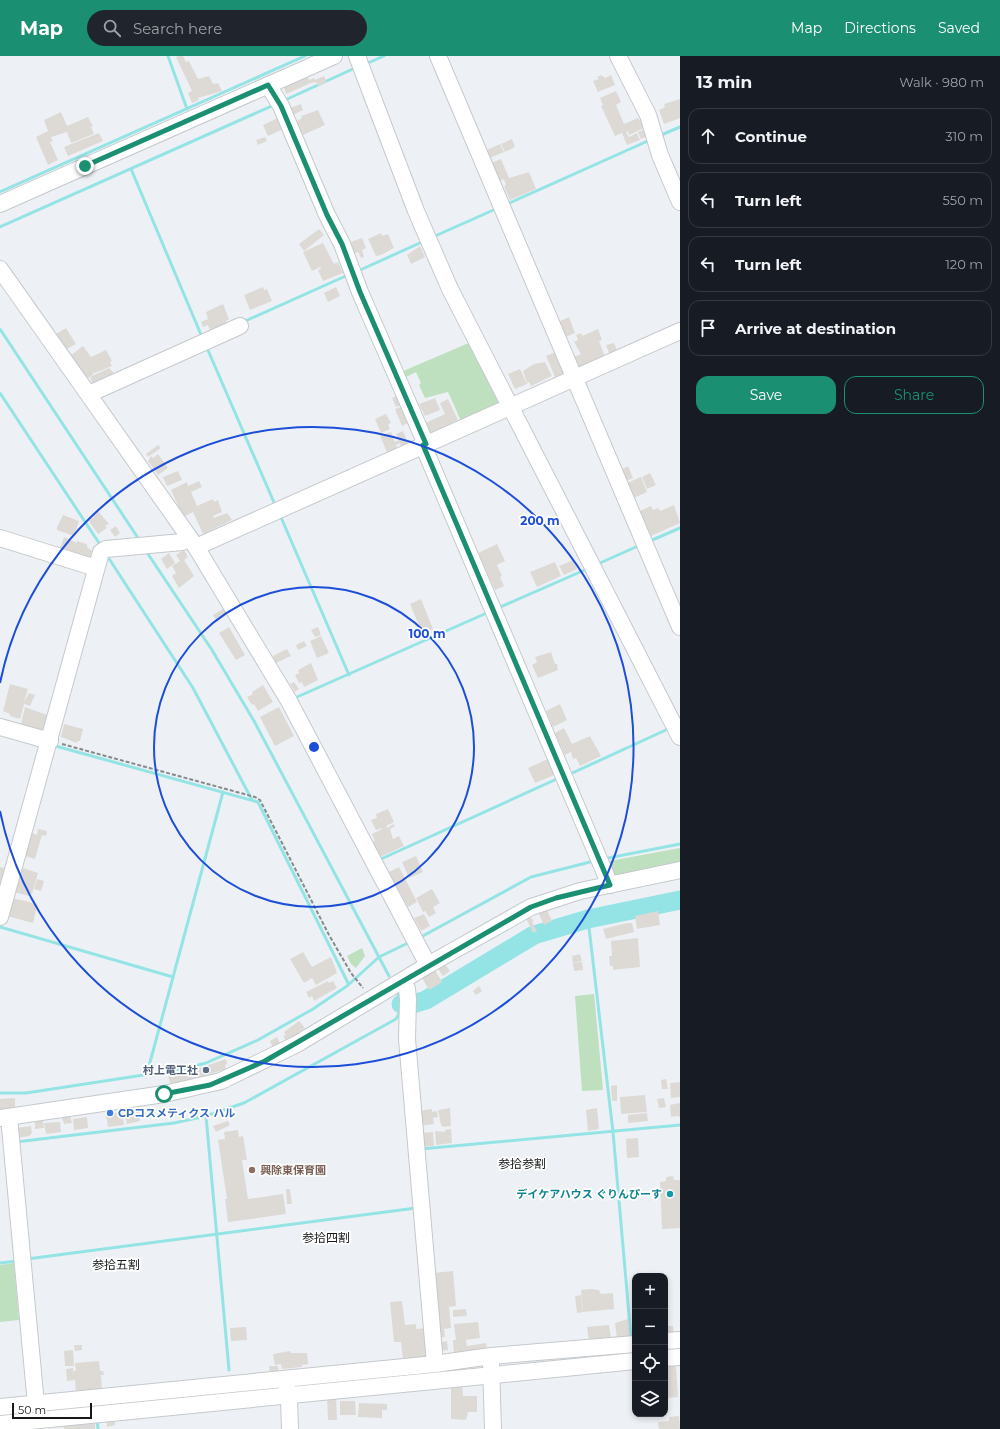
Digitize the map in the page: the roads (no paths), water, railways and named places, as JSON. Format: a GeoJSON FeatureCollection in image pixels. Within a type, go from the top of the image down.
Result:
{"type":"FeatureCollection","features":[{"type":"Feature","properties":{"kind":"street"},"geometry":{"type":"LineString","coordinates":[[0,204],[334,56]]}},
{"type":"Feature","properties":{"kind":"street"},"geometry":{"type":"LineString","coordinates":[[357,56],[419,218],[450,289],[680,737]]}},
{"type":"Feature","properties":{"kind":"street"},"geometry":{"type":"LineString","coordinates":[[438,56],[680,627]]}},
{"type":"Feature","properties":{"kind":"street"},"geometry":{"type":"LineString","coordinates":[[618,56],[648,115],[660,155],[680,202]]}},
{"type":"Feature","properties":{"kind":"street"},"geometry":{"type":"LineString","coordinates":[[268,85],[278,102],[327,215],[342,244],[374,326],[610,885]]}},
{"type":"Feature","properties":{"kind":"street"},"geometry":{"type":"LineString","coordinates":[[0,269],[193,542],[289,701],[428,965]]}},
{"type":"Feature","properties":{"kind":"street"},"geometry":{"type":"LineString","coordinates":[[89,394],[240,326]]}},
{"type":"Feature","properties":{"kind":"street"},"geometry":{"type":"LineString","coordinates":[[0,917],[96,568],[104,550],[142,545],[193,542],[425,444],[680,331]]}},
{"type":"Feature","properties":{"kind":"street"},"geometry":{"type":"LineString","coordinates":[[0,538],[96,568]]}},
{"type":"Feature","properties":{"kind":"street"},"geometry":{"type":"LineString","coordinates":[[0,727],[49,743]]}},
{"type":"Feature","properties":{"kind":"street"},"geometry":{"type":"LineString","coordinates":[[36,1404],[11,1143],[5,1117],[164,1094],[222,1081],[296,1044],[428,965],[531,907],[556,898],[680,870]]}},
{"type":"Feature","properties":{"kind":"street"},"geometry":{"type":"LineString","coordinates":[[403,980],[407,989],[407,1039],[435,1364]]}},
{"type":"Feature","properties":{"kind":"street"},"geometry":{"type":"LineString","coordinates":[[668,1341],[680,1340]]}},
{"type":"Feature","properties":{"kind":"street"},"geometry":{"type":"LineString","coordinates":[[289,1391],[435,1364],[490,1369],[632,1345]]}},
{"type":"Feature","properties":{"kind":"street"},"geometry":{"type":"LineString","coordinates":[[668,1358],[680,1357]]}},
{"type":"Feature","properties":{"kind":"street"},"geometry":{"type":"LineString","coordinates":[[0,1424],[490,1369],[632,1361]]}},
{"type":"Feature","properties":{"kind":"street"},"geometry":{"type":"LineString","coordinates":[[490,1369],[493,1429]]}},
{"type":"Feature","properties":{"kind":"street"},"geometry":{"type":"LineString","coordinates":[[289,1391],[290,1429]]}},
{"type":"Feature","properties":{"kind":"street"},"geometry":{"type":"LineString","coordinates":[[0,1407],[36,1404],[100,1412]]}},
{"type":"Feature","properties":{"kind":"waterway"},"geometry":{"type":"LineString","coordinates":[[168,56],[187,109]]}},
{"type":"Feature","properties":{"kind":"waterway"},"geometry":{"type":"LineString","coordinates":[[0,192],[305,56]]}},
{"type":"Feature","properties":{"kind":"waterway"},"geometry":{"type":"LineString","coordinates":[[368,63],[384,56]]}},
{"type":"Feature","properties":{"kind":"waterway"},"geometry":{"type":"LineString","coordinates":[[283,101],[355,68]]}},
{"type":"Feature","properties":{"kind":"waterway"},"geometry":{"type":"LineString","coordinates":[[0,227],[274,105]]}},
{"type":"Feature","properties":{"kind":"waterway"},"geometry":{"type":"LineString","coordinates":[[659,136],[680,127]]}},
{"type":"Feature","properties":{"kind":"waterway"},"geometry":{"type":"LineString","coordinates":[[507,204],[650,140]]}},
{"type":"Feature","properties":{"kind":"waterway"},"geometry":{"type":"LineString","coordinates":[[131,169],[202,337]]}},
{"type":"Feature","properties":{"kind":"waterway"},"geometry":{"type":"LineString","coordinates":[[435,236],[498,208]]}},
{"type":"Feature","properties":{"kind":"waterway"},"geometry":{"type":"LineString","coordinates":[[358,271],[422,242]]}},
{"type":"Feature","properties":{"kind":"waterway"},"geometry":{"type":"LineString","coordinates":[[243,322],[348,275]]}},
{"type":"Feature","properties":{"kind":"waterway"},"geometry":{"type":"LineString","coordinates":[[0,329],[140,541]]}},
{"type":"Feature","properties":{"kind":"waterway"},"geometry":{"type":"LineString","coordinates":[[207,348],[276,507]]}},
{"type":"Feature","properties":{"kind":"waterway"},"geometry":{"type":"LineString","coordinates":[[0,393],[101,546]]}},
{"type":"Feature","properties":{"kind":"waterway"},"geometry":{"type":"LineString","coordinates":[[280,515],[349,675]]}},
{"type":"Feature","properties":{"kind":"waterway"},"geometry":{"type":"LineString","coordinates":[[650,541],[680,528]]}},
{"type":"Feature","properties":{"kind":"waterway"},"geometry":{"type":"LineString","coordinates":[[600,563],[638,546]]}},
{"type":"Feature","properties":{"kind":"waterway"},"geometry":{"type":"LineString","coordinates":[[146,551],[212,650],[254,721],[389,976]]}},
{"type":"Feature","properties":{"kind":"waterway"},"geometry":{"type":"LineString","coordinates":[[106,554],[193,688],[252,800]]}},
{"type":"Feature","properties":{"kind":"waterway"},"geometry":{"type":"LineString","coordinates":[[498,608],[587,569]]}},
{"type":"Feature","properties":{"kind":"waterway"},"geometry":{"type":"LineString","coordinates":[[297,697],[489,612]]}},
{"type":"Feature","properties":{"kind":"waterway"},"geometry":{"type":"LineString","coordinates":[[568,775],[668,729]]}},
{"type":"Feature","properties":{"kind":"waterway"},"geometry":{"type":"LineString","coordinates":[[52,745],[258,802],[348,983]]}},
{"type":"Feature","properties":{"kind":"waterway"},"geometry":{"type":"LineString","coordinates":[[381,859],[559,778]]}},
{"type":"Feature","properties":{"kind":"waterway"},"geometry":{"type":"LineString","coordinates":[[152,1073],[149,1066],[223,792]]}},
{"type":"Feature","properties":{"kind":"waterway"},"geometry":{"type":"LineString","coordinates":[[603,859],[680,844]]}},
{"type":"Feature","properties":{"kind":"waterway"},"geometry":{"type":"LineString","coordinates":[[419,938],[531,877],[594,861]]}},
{"type":"Feature","properties":{"kind":"waterway"},"geometry":{"type":"LineString","coordinates":[[401,1004],[413,1004],[426,1000],[534,935],[588,919],[680,900]]}},
{"type":"Feature","properties":{"kind":"waterway"},"geometry":{"type":"LineString","coordinates":[[588,919],[613,1132],[631,1338]]}},
{"type":"Feature","properties":{"kind":"waterway"},"geometry":{"type":"LineString","coordinates":[[0,927],[173,977]]}},
{"type":"Feature","properties":{"kind":"waterway"},"geometry":{"type":"LineString","coordinates":[[0,1093],[26,1093],[183,1069],[206,1063],[258,1040],[313,1009],[347,986],[379,957],[410,942]]}},
{"type":"Feature","properties":{"kind":"waterway"},"geometry":{"type":"LineString","coordinates":[[398,994],[400,1000]]}},
{"type":"Feature","properties":{"kind":"waterway"},"geometry":{"type":"LineString","coordinates":[[16,1142],[174,1123],[206,1116],[244,1103],[396,1019],[401,1010]]}},
{"type":"Feature","properties":{"kind":"waterway"},"geometry":{"type":"LineString","coordinates":[[206,1116],[229,1370]]}},
{"type":"Feature","properties":{"kind":"waterway"},"geometry":{"type":"LineString","coordinates":[[421,1149],[680,1125]]}},
{"type":"Feature","properties":{"kind":"waterway"},"geometry":{"type":"LineString","coordinates":[[27,1259],[416,1208]]}},
{"type":"Feature","properties":{"kind":"waterway"},"geometry":{"type":"LineString","coordinates":[[0,1263],[17,1261]]}},
{"type":"Feature","properties":{"kind":"waterway"},"geometry":{"type":"LineString","coordinates":[[97,1419],[98,1429]]}},
{"type":"Feature","properties":{"kind":"place","name":"村上電工社"},"geometry":{"type":"Point","coordinates":[206,1070]}},
{"type":"Feature","properties":{"kind":"place","name":"CPコスメティクス ハル"},"geometry":{"type":"Point","coordinates":[110,1113]}},
{"type":"Feature","properties":{"kind":"place","name":"興除東保育園"},"geometry":{"type":"Point","coordinates":[252,1170]}},
{"type":"Feature","properties":{"kind":"place","name":"デイケアハウス ぐりんぴーす"},"geometry":{"type":"Point","coordinates":[670,1194]}},
{"type":"Feature","properties":{"kind":"district","name":"参拾参割"},"geometry":{"type":"Point","coordinates":[522,1163]}},
{"type":"Feature","properties":{"kind":"district","name":"参拾四割"},"geometry":{"type":"Point","coordinates":[326,1237]}},
{"type":"Feature","properties":{"kind":"district","name":"参拾五割"},"geometry":{"type":"Point","coordinates":[116,1264]}}]}
